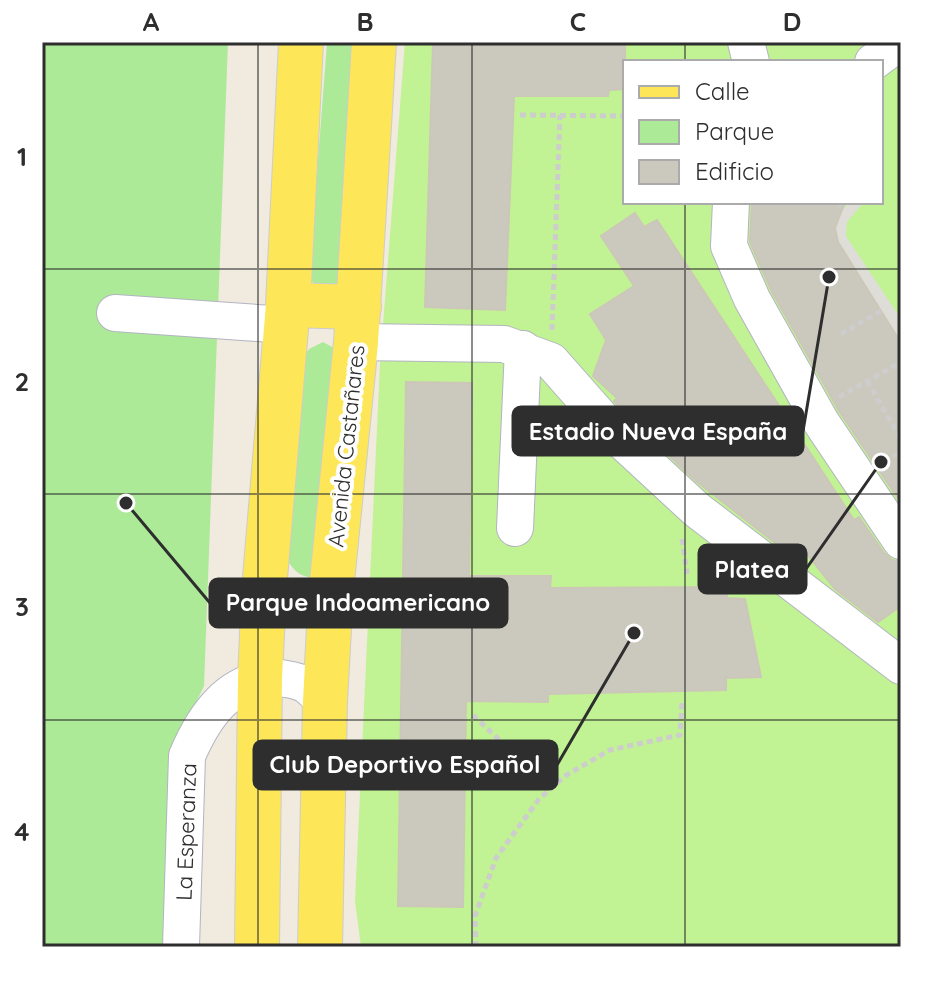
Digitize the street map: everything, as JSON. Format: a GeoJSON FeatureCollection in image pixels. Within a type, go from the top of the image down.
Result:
{"type":"FeatureCollection","features":[{"type":"Feature","properties":{"kind":"main road"},"geometry":{"type":"LineString","coordinates":[[257,947],[264,590],[287,315],[301,42]]}},
{"type":"Feature","properties":{"kind":"main road","name":"Avenida Castañares"},"geometry":{"type":"LineString","coordinates":[[325,939],[325,702],[331,591],[358,324],[374,42]]}},
{"type":"Feature","properties":{"kind":"main road"},"geometry":{"type":"LineString","coordinates":[[287,315],[358,324]]}},
{"type":"Feature","properties":{"kind":"main road"},"geometry":{"type":"LineString","coordinates":[[264,590],[331,591]]}},
{"type":"Feature","properties":{"kind":"street"},"geometry":{"type":"LineString","coordinates":[[876,60],[900,42]]}},
{"type":"Feature","properties":{"kind":"street"},"geometry":{"type":"LineString","coordinates":[[731,204],[729,246],[752,299],[821,422],[901,541]]}},
{"type":"Feature","properties":{"kind":"street"},"geometry":{"type":"LineString","coordinates":[[115,313],[287,315]]}},
{"type":"Feature","properties":{"kind":"street"},"geometry":{"type":"LineString","coordinates":[[358,324],[504,344],[537,355],[618,437],[697,510],[901,666]]}},
{"type":"Feature","properties":{"kind":"street"},"geometry":{"type":"LineString","coordinates":[[515,528],[537,355]]}},
{"type":"Feature","properties":{"kind":"street"},"geometry":{"type":"LineString","coordinates":[[260,678],[283,678],[305,684],[325,702]]}},
{"type":"Feature","properties":{"kind":"street","name":"La Esperanza"},"geometry":{"type":"LineString","coordinates":[[181,947],[187,756],[199,727],[217,705],[236,688],[260,678]]}},
{"type":"Feature","properties":{"kind":"path"},"geometry":{"type":"LineString","coordinates":[[520,115],[623,116]]}},
{"type":"Feature","properties":{"kind":"path"},"geometry":{"type":"LineString","coordinates":[[537,355],[560,115]]}},
{"type":"Feature","properties":{"kind":"path"},"geometry":{"type":"LineString","coordinates":[[839,204],[844,208]]}},
{"type":"Feature","properties":{"kind":"path"},"geometry":{"type":"LineString","coordinates":[[841,334],[881,311]]}},
{"type":"Feature","properties":{"kind":"path"},"geometry":{"type":"LineString","coordinates":[[829,403],[901,362]]}},
{"type":"Feature","properties":{"kind":"path"},"geometry":{"type":"LineString","coordinates":[[867,381],[901,439]]}},
{"type":"Feature","properties":{"kind":"path"},"geometry":{"type":"LineString","coordinates":[[476,947],[475,916],[496,858],[539,799],[565,776],[610,750],[680,735],[682,702]]}},
{"type":"Feature","properties":{"kind":"path"},"geometry":{"type":"LineString","coordinates":[[473,715],[551,789]]}},
{"type":"Feature","properties":{"kind":"green space"},"geometry":{"type":"Polygon","coordinates":[[[42,42],[228,42],[204,686],[174,748],[166,947],[42,947],[42,42]]]}},
{"type":"Feature","properties":{"kind":"green space"},"geometry":{"type":"Polygon","coordinates":[[[327,42],[366,42],[342,283],[330,291],[309,279],[327,42]]]}},
{"type":"Feature","properties":{"kind":"green space"},"geometry":{"type":"Polygon","coordinates":[[[405,42],[901,42],[901,947],[361,947],[355,901],[380,364],[405,42]]]}},
{"type":"Feature","properties":{"kind":"green space"},"geometry":{"type":"Polygon","coordinates":[[[323,342],[334,348],[318,577],[306,577],[285,556],[301,360],[309,349],[323,342]]]}},
{"type":"Feature","properties":{"kind":"shaded area"},"geometry":{"type":"Polygon","coordinates":[[[848,204],[862,204],[847,222],[846,236],[901,319],[901,343],[838,242],[835,228],[841,211],[848,204]]]}},
{"type":"Feature","properties":{"kind":"building"},"geometry":{"type":"Polygon","coordinates":[[[433,42],[625,42],[623,89],[609,90],[608,96],[514,96],[505,310],[425,307],[433,42]]]}},
{"type":"Feature","properties":{"kind":"building"},"geometry":{"type":"Polygon","coordinates":[[[752,204],[844,204],[835,228],[838,242],[901,343],[901,503],[839,411],[771,290],[750,242],[752,204]]]}},
{"type":"Feature","properties":{"kind":"building"},"geometry":{"type":"Polygon","coordinates":[[[635,213],[644,227],[657,220],[854,520],[859,517],[884,553],[892,560],[901,562],[901,606],[878,622],[835,589],[798,543],[788,553],[696,481],[633,422],[614,401],[617,398],[593,376],[606,340],[590,314],[634,286],[601,236],[635,213]]]}},
{"type":"Feature","properties":{"kind":"building"},"geometry":{"type":"Polygon","coordinates":[[[406,382],[472,383],[469,576],[551,576],[550,588],[727,587],[727,598],[745,599],[761,677],[726,678],[726,690],[548,694],[548,702],[466,701],[463,907],[398,906],[406,382]]]}},
{"type":"Feature","properties":{"kind":"place","name":"Estadio Nueva España"},"geometry":{"type":"Point","coordinates":[829,277]}},
{"type":"Feature","properties":{"kind":"place","name":"Platea"},"geometry":{"type":"Point","coordinates":[881,462]}},
{"type":"Feature","properties":{"kind":"place","name":"Parque Indoamericano"},"geometry":{"type":"Point","coordinates":[126,503]}},
{"type":"Feature","properties":{"kind":"place","name":"Club Deportivo Español"},"geometry":{"type":"Point","coordinates":[634,633]}}]}
